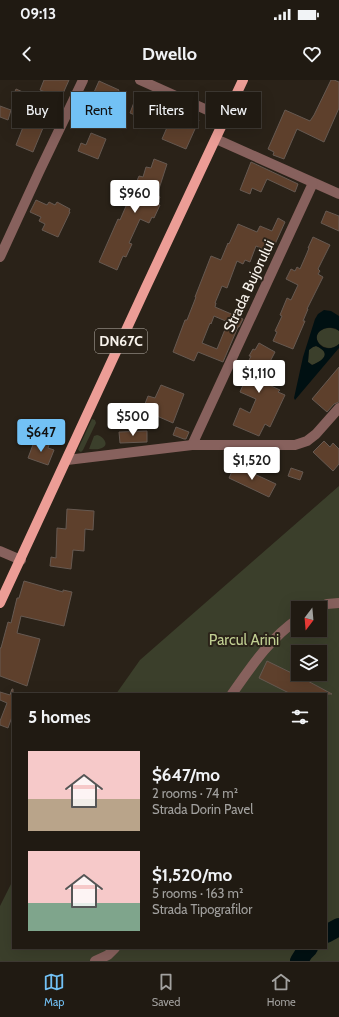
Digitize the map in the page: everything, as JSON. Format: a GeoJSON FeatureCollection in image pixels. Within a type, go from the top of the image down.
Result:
{"type":"FeatureCollection","features":[{"type":"Feature","properties":{"kind":"main road","name":"DN67C"},"geometry":{"type":"LineString","coordinates":[[237,92],[243,80]]}},
{"type":"Feature","properties":{"kind":"main road","name":"DN67C"},"geometry":{"type":"LineString","coordinates":[[0,603],[220,128]]}},
{"type":"Feature","properties":{"kind":"street"},"geometry":{"type":"LineString","coordinates":[[0,257],[83,80]]}},
{"type":"Feature","properties":{"kind":"street"},"geometry":{"type":"LineString","coordinates":[[140,80],[206,110]]}},
{"type":"Feature","properties":{"kind":"street"},"geometry":{"type":"LineString","coordinates":[[216,138],[339,194]]}},
{"type":"Feature","properties":{"kind":"street","name":"Strada Bujorului"},"geometry":{"type":"LineString","coordinates":[[192,445],[314,183]]}},
{"type":"Feature","properties":{"kind":"street"},"geometry":{"type":"LineString","coordinates":[[67,460],[192,445],[295,445],[306,441],[316,434],[339,408]]}},
{"type":"Feature","properties":{"kind":"street"},"geometry":{"type":"LineString","coordinates":[[0,551],[21,560]]}},
{"type":"Feature","properties":{"kind":"street"},"geometry":{"type":"LineString","coordinates":[[327,604],[339,603]]}},
{"type":"Feature","properties":{"kind":"street"},"geometry":{"type":"LineString","coordinates":[[233,693],[261,652],[291,623]]}},
{"type":"Feature","properties":{"kind":"street"},"geometry":{"type":"LineString","coordinates":[[95,961],[108,955],[114,949]]}},
{"type":"Feature","properties":{"kind":"green space"},"geometry":{"type":"Polygon","coordinates":[[[326,328],[339,331],[339,344],[334,347],[324,347],[318,341],[318,333],[326,328]]]}},
{"type":"Feature","properties":{"kind":"green space"},"geometry":{"type":"Polygon","coordinates":[[[316,346],[324,351],[325,354],[323,359],[312,365],[308,362],[309,349],[316,346]]]}},
{"type":"Feature","properties":{"kind":"green space"},"geometry":{"type":"Polygon","coordinates":[[[92,419],[95,420],[96,423],[81,452],[78,449],[92,419]]]}},
{"type":"Feature","properties":{"kind":"green space"},"geometry":{"type":"Polygon","coordinates":[[[97,435],[105,441],[106,443],[104,447],[100,449],[89,449],[94,436],[97,435]]]}},
{"type":"Feature","properties":{"kind":"green space","name":"Parcul Arini"},"geometry":{"type":"Polygon","coordinates":[[[339,486],[339,961],[0,961],[0,906],[12,882],[12,949],[327,949],[327,693],[117,693],[140,660],[339,486]]]}},
{"type":"Feature","properties":{"kind":"shaded area"},"geometry":{"type":"Polygon","coordinates":[[[324,310],[331,311],[339,316],[339,331],[334,328],[327,328],[317,335],[317,339],[322,346],[333,348],[339,344],[339,348],[295,400],[294,398],[303,357],[318,314],[324,310]],[[316,346],[309,350],[308,362],[312,365],[324,357],[324,351],[316,346]]]}},
{"type":"Feature","properties":{"kind":"building"},"geometry":{"type":"Polygon","coordinates":[[[44,80],[69,80],[63,94],[63,92],[45,92],[40,90],[44,80]]]}},
{"type":"Feature","properties":{"kind":"building"},"geometry":{"type":"Polygon","coordinates":[[[331,80],[339,82],[339,108],[324,142],[297,129],[284,159],[273,155],[274,152],[268,149],[285,110],[310,121],[331,80]]]}},
{"type":"Feature","properties":{"kind":"building"},"geometry":{"type":"Polygon","coordinates":[[[99,81],[119,90],[118,92],[94,92],[99,81]]]}},
{"type":"Feature","properties":{"kind":"building"},"geometry":{"type":"Polygon","coordinates":[[[16,89],[23,92],[15,92],[16,89]]]}},
{"type":"Feature","properties":{"kind":"building"},"geometry":{"type":"Polygon","coordinates":[[[134,102],[134,115],[130,113],[134,102]]]}},
{"type":"Feature","properties":{"kind":"building"},"geometry":{"type":"Polygon","coordinates":[[[0,106],[11,110],[8,120],[0,117],[0,106]]]}},
{"type":"Feature","properties":{"kind":"building"},"geometry":{"type":"Polygon","coordinates":[[[23,128],[43,128],[33,152],[16,145],[23,128]]]}},
{"type":"Feature","properties":{"kind":"building"},"geometry":{"type":"Polygon","coordinates":[[[167,128],[195,128],[186,149],[162,139],[167,128]]]}},
{"type":"Feature","properties":{"kind":"building"},"geometry":{"type":"Polygon","coordinates":[[[91,133],[106,139],[98,159],[78,151],[81,143],[86,145],[91,133]]]}},
{"type":"Feature","properties":{"kind":"building"},"geometry":{"type":"Polygon","coordinates":[[[154,159],[167,164],[157,195],[160,197],[157,204],[160,205],[154,218],[152,217],[149,223],[140,219],[129,243],[132,244],[126,257],[123,256],[117,270],[99,262],[118,219],[120,220],[139,176],[143,177],[146,167],[151,168],[154,159]]]}},
{"type":"Feature","properties":{"kind":"building"},"geometry":{"type":"Polygon","coordinates":[[[251,162],[298,184],[295,192],[267,179],[261,192],[252,188],[250,194],[240,190],[251,162]]]}},
{"type":"Feature","properties":{"kind":"building"},"geometry":{"type":"Polygon","coordinates":[[[36,200],[47,205],[49,202],[55,205],[57,202],[70,209],[58,237],[42,230],[45,224],[39,221],[41,217],[30,212],[36,200]]]}},
{"type":"Feature","properties":{"kind":"building"},"geometry":{"type":"Polygon","coordinates":[[[326,211],[339,216],[339,231],[321,223],[326,211]]]}},
{"type":"Feature","properties":{"kind":"building"},"geometry":{"type":"Polygon","coordinates":[[[278,218],[285,222],[271,253],[256,246],[250,262],[245,260],[243,264],[237,261],[227,288],[222,286],[215,303],[215,307],[243,319],[223,362],[198,352],[194,361],[173,352],[185,320],[187,320],[211,256],[221,260],[238,224],[257,232],[260,226],[272,231],[278,218]],[[214,316],[202,343],[217,349],[228,322],[214,316]]]}},
{"type":"Feature","properties":{"kind":"building"},"geometry":{"type":"Polygon","coordinates":[[[313,237],[330,245],[318,269],[320,271],[318,274],[323,277],[307,309],[303,321],[305,321],[293,349],[273,341],[277,332],[275,331],[282,316],[280,315],[287,298],[291,300],[298,285],[286,279],[291,269],[295,271],[297,267],[300,269],[313,237]]]}},
{"type":"Feature","properties":{"kind":"building"},"geometry":{"type":"Polygon","coordinates":[[[259,343],[275,352],[260,381],[280,390],[278,392],[285,395],[270,427],[265,424],[259,436],[233,425],[240,408],[250,413],[256,399],[240,392],[250,369],[246,367],[251,356],[249,356],[259,343]]]}},
{"type":"Feature","properties":{"kind":"building"},"geometry":{"type":"Polygon","coordinates":[[[339,367],[339,402],[334,404],[327,412],[312,399],[339,367]]]}},
{"type":"Feature","properties":{"kind":"building"},"geometry":{"type":"Polygon","coordinates":[[[161,385],[184,394],[173,423],[143,409],[148,396],[155,398],[161,385]]]}},
{"type":"Feature","properties":{"kind":"building"},"geometry":{"type":"Polygon","coordinates":[[[176,427],[189,432],[186,439],[173,435],[176,427]]]}},
{"type":"Feature","properties":{"kind":"building"},"geometry":{"type":"Polygon","coordinates":[[[147,431],[147,442],[120,443],[119,432],[147,431]]]}},
{"type":"Feature","properties":{"kind":"building"},"geometry":{"type":"Polygon","coordinates":[[[42,440],[50,442],[48,448],[54,450],[48,465],[28,458],[34,442],[41,445],[42,440]]]}},
{"type":"Feature","properties":{"kind":"building"},"geometry":{"type":"Polygon","coordinates":[[[324,441],[330,447],[333,443],[339,449],[339,464],[333,471],[313,452],[324,441]]]}},
{"type":"Feature","properties":{"kind":"building"},"geometry":{"type":"Polygon","coordinates":[[[235,465],[276,484],[269,497],[229,478],[235,465]]]}},
{"type":"Feature","properties":{"kind":"building"},"geometry":{"type":"Polygon","coordinates":[[[291,468],[303,472],[300,480],[288,476],[291,468]]]}},
{"type":"Feature","properties":{"kind":"building"},"geometry":{"type":"Polygon","coordinates":[[[67,509],[94,511],[93,530],[85,529],[84,551],[73,550],[71,569],[50,566],[51,557],[56,558],[57,528],[66,529],[67,509]]]}},
{"type":"Feature","properties":{"kind":"building"},"geometry":{"type":"Polygon","coordinates":[[[24,581],[63,592],[63,590],[72,592],[64,626],[21,616],[17,633],[40,639],[27,686],[0,676],[0,648],[8,622],[11,623],[17,598],[19,598],[24,581]]]}},
{"type":"Feature","properties":{"kind":"building"},"geometry":{"type":"Polygon","coordinates":[[[267,661],[291,673],[291,681],[308,681],[332,694],[327,693],[289,693],[259,678],[267,661]]]}},
{"type":"Feature","properties":{"kind":"building"},"geometry":{"type":"Polygon","coordinates":[[[13,689],[12,717],[8,728],[0,725],[0,721],[7,703],[0,700],[0,692],[10,695],[13,689]]]}},
{"type":"Feature","properties":{"kind":"waterway"},"geometry":{"type":"LineString","coordinates":[[327,933],[339,927]]}},
{"type":"Feature","properties":{"kind":"waterway"},"geometry":{"type":"LineString","coordinates":[[299,961],[308,949]]}}]}
